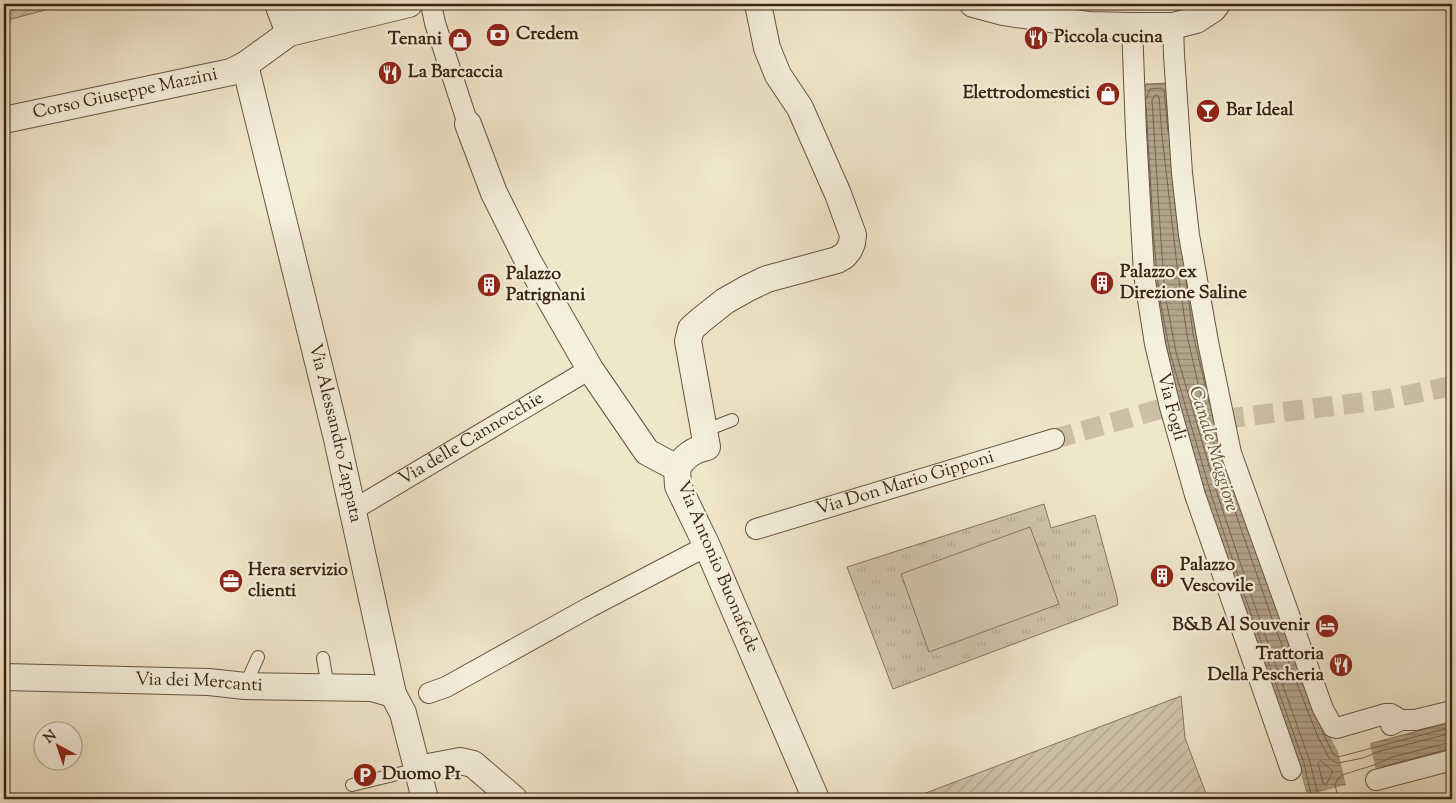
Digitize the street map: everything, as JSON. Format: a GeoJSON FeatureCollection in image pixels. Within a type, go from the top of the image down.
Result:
{"type":"FeatureCollection","features":[{"type":"Feature","properties":{"kind":"street"},"geometry":{"type":"LineString","coordinates":[[278,4],[289,33],[409,4]]}},
{"type":"Feature","properties":{"kind":"street"},"geometry":{"type":"LineString","coordinates":[[286,4],[289,12],[323,4]]}},
{"type":"Feature","properties":{"kind":"street","name":"Via Antonio Buonafede"},"geometry":{"type":"LineString","coordinates":[[431,4],[435,23],[468,124],[494,193],[524,252],[590,369],[647,452],[677,468],[678,486],[707,546],[816,799]]}},
{"type":"Feature","properties":{"kind":"street"},"geometry":{"type":"LineString","coordinates":[[677,468],[684,458],[696,449],[707,447],[688,341],[691,329],[725,301],[748,288],[767,279],[837,260],[844,256],[852,243],[853,235],[838,194],[800,108],[778,75],[767,48],[758,4]]}},
{"type":"Feature","properties":{"kind":"street"},"geometry":{"type":"LineString","coordinates":[[973,4],[1003,12],[1089,26],[1132,26],[1163,19],[1196,20],[1213,9],[1217,4]]}},
{"type":"Feature","properties":{"kind":"street"},"geometry":{"type":"LineString","coordinates":[[1163,19],[1174,55],[1181,163],[1189,235],[1209,347],[1231,453],[1323,709],[1333,727],[1337,728],[1385,714],[1391,714],[1394,723],[1416,720],[1452,711]]}},
{"type":"Feature","properties":{"kind":"street","name":"Via Fogli"},"geometry":{"type":"LineString","coordinates":[[1132,26],[1144,274],[1167,408],[1195,495],[1291,770]]}},
{"type":"Feature","properties":{"kind":"street","name":"Corso Giuseppe Mazzini"},"geometry":{"type":"LineString","coordinates":[[4,120],[231,72],[245,65],[289,33]]}},
{"type":"Feature","properties":{"kind":"street","name":"Via Alessandro Zappata"},"geometry":{"type":"LineString","coordinates":[[245,65],[338,439],[393,694],[404,713],[425,799]]}},
{"type":"Feature","properties":{"kind":"street","name":"Via delle Cannocchie"},"geometry":{"type":"LineString","coordinates":[[353,510],[590,369]]}},
{"type":"Feature","properties":{"kind":"street","name":"Via Don Mario Gipponi"},"geometry":{"type":"LineString","coordinates":[[756,528],[1054,440]]}},
{"type":"Feature","properties":{"kind":"street"},"geometry":{"type":"LineString","coordinates":[[429,693],[446,687],[590,607],[707,546]]}},
{"type":"Feature","properties":{"kind":"street","name":"Via dei Mercanti"},"geometry":{"type":"LineString","coordinates":[[4,677],[210,682],[245,686],[372,688],[393,694]]}},
{"type":"Feature","properties":{"kind":"street"},"geometry":{"type":"LineString","coordinates":[[1376,780],[1452,760]]}},
{"type":"Feature","properties":{"kind":"street"},"geometry":{"type":"LineString","coordinates":[[418,768],[460,761],[473,764],[514,799]]}},
{"type":"Feature","properties":{"kind":"lane"},"geometry":{"type":"LineString","coordinates":[[704,431],[732,420]]}},
{"type":"Feature","properties":{"kind":"lane"},"geometry":{"type":"LineString","coordinates":[[245,686],[258,657]]}},
{"type":"Feature","properties":{"kind":"lane"},"geometry":{"type":"LineString","coordinates":[[323,658],[328,688]]}},
{"type":"Feature","properties":{"kind":"lane"},"geometry":{"type":"LineString","coordinates":[[352,785],[418,768]]}},
{"type":"Feature","properties":{"kind":"green space"},"geometry":{"type":"Polygon","coordinates":[[[4,4],[68,4],[4,21],[4,4]]]}},
{"type":"Feature","properties":{"kind":"green space"},"geometry":{"type":"Polygon","coordinates":[[[1044,504],[1051,528],[1095,515],[1118,605],[893,689],[847,567],[1044,504]]]}},
{"type":"Feature","properties":{"kind":"green space"},"geometry":{"type":"Polygon","coordinates":[[[1030,527],[1059,604],[929,652],[901,574],[1030,527]]]}},
{"type":"Feature","properties":{"kind":"green space"},"geometry":{"type":"Polygon","coordinates":[[[1181,696],[1185,738],[1208,799],[910,799],[1181,696]]]}},
{"type":"Feature","properties":{"kind":"water","name":"Canale Maggiore"},"geometry":{"type":"Polygon","coordinates":[[[1169,83],[1198,333],[1338,752],[1452,722],[1452,753],[1308,799],[1299,765],[1240,599],[1206,496],[1165,354],[1154,296],[1141,98],[1146,84],[1169,83]]]}},
{"type":"Feature","properties":{"kind":"pier"},"geometry":{"type":"Polygon","coordinates":[[[1331,732],[1339,749],[1391,735],[1391,737],[1370,744],[1378,779],[1349,787],[1352,799],[1305,799],[1296,766],[1299,765],[1307,795],[1346,785],[1338,752],[1328,733],[1331,732]]]}},
{"type":"Feature","properties":{"kind":"tunnel"},"geometry":{"type":"LineString","coordinates":[[1224,419],[1383,400],[1452,386]]}},
{"type":"Feature","properties":{"kind":"tunnel"},"geometry":{"type":"LineString","coordinates":[[1054,439],[1164,408]]}},
{"type":"Feature","properties":{"kind":"place","name":"Credem"},"geometry":{"type":"Point","coordinates":[498,35]}},
{"type":"Feature","properties":{"kind":"place","name":"Piccola cucina"},"geometry":{"type":"Point","coordinates":[1036,38]}},
{"type":"Feature","properties":{"kind":"place","name":"Tenani"},"geometry":{"type":"Point","coordinates":[460,40]}},
{"type":"Feature","properties":{"kind":"place","name":"La Barcaccia"},"geometry":{"type":"Point","coordinates":[390,73]}},
{"type":"Feature","properties":{"kind":"place","name":"Elettrodomestici"},"geometry":{"type":"Point","coordinates":[1108,94]}},
{"type":"Feature","properties":{"kind":"place","name":"Bar Ideal"},"geometry":{"type":"Point","coordinates":[1208,111]}},
{"type":"Feature","properties":{"kind":"place","name":"Palazzo ex Direzione Saline"},"geometry":{"type":"Point","coordinates":[1102,283]}},
{"type":"Feature","properties":{"kind":"place","name":"Palazzo Patrignani"},"geometry":{"type":"Point","coordinates":[489,285]}},
{"type":"Feature","properties":{"kind":"place","name":"Palazzo Vescovile"},"geometry":{"type":"Point","coordinates":[1162,576]}},
{"type":"Feature","properties":{"kind":"place","name":"Hera servizio clienti"},"geometry":{"type":"Point","coordinates":[231,581]}},
{"type":"Feature","properties":{"kind":"place","name":"B&B Al Souvenir"},"geometry":{"type":"Point","coordinates":[1327,626]}},
{"type":"Feature","properties":{"kind":"place","name":"Trattoria Della Pescheria"},"geometry":{"type":"Point","coordinates":[1341,665]}},
{"type":"Feature","properties":{"kind":"place","name":"Duomo P1"},"geometry":{"type":"Point","coordinates":[365,775]}}]}
